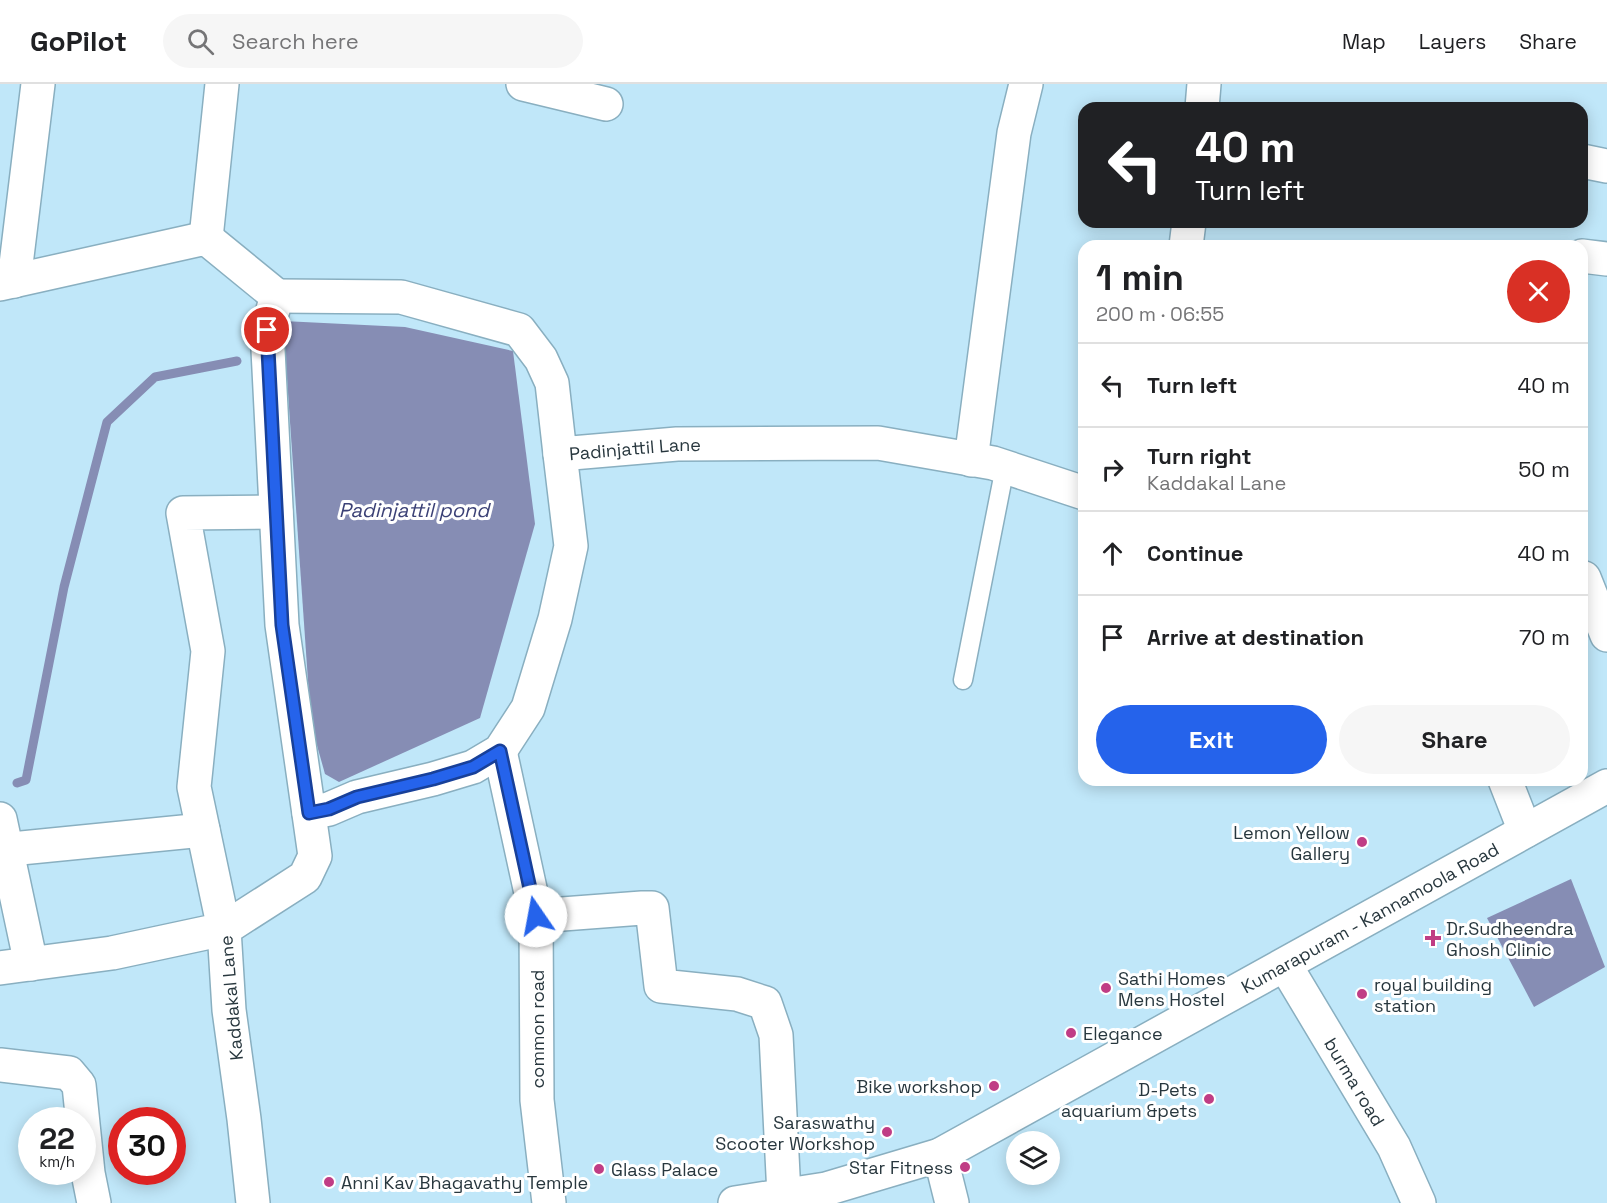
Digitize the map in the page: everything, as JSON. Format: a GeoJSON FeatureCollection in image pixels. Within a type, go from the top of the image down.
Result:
{"type":"FeatureCollection","features":[{"type":"Feature","properties":{"kind":"street"},"geometry":{"type":"LineString","coordinates":[[38,84],[7,282],[206,238]]}},
{"type":"Feature","properties":{"kind":"street"},"geometry":{"type":"LineString","coordinates":[[206,238],[222,84]]}},
{"type":"Feature","properties":{"kind":"street"},"geometry":{"type":"LineString","coordinates":[[523,84],[606,104]]}},
{"type":"Feature","properties":{"kind":"street"},"geometry":{"type":"LineString","coordinates":[[971,460],[1014,133],[1026,84]]}},
{"type":"Feature","properties":{"kind":"street"},"geometry":{"type":"LineString","coordinates":[[1202,102],[1204,84]]}},
{"type":"Feature","properties":{"kind":"street"},"geometry":{"type":"LineString","coordinates":[[1588,162],[1607,166]]}},
{"type":"Feature","properties":{"kind":"street"},"geometry":{"type":"LineString","coordinates":[[206,238],[277,296]]}},
{"type":"Feature","properties":{"kind":"street"},"geometry":{"type":"LineString","coordinates":[[1588,257],[1607,259]]}},
{"type":"Feature","properties":{"kind":"street","name":"Padinjattil Lane"},"geometry":{"type":"LineString","coordinates":[[277,296],[402,297],[519,330],[541,359],[552,383],[560,454],[677,444],[878,443],[1005,466],[1078,491]]}},
{"type":"Feature","properties":{"kind":"street","name":"Kaddakal Lane"},"geometry":{"type":"LineString","coordinates":[[253,1203],[229,1010],[224,929],[305,877],[315,856],[282,625],[267,330],[277,296]]}},
{"type":"Feature","properties":{"kind":"street"},"geometry":{"type":"LineString","coordinates":[[309,813],[329,809],[357,797],[473,767],[500,751],[528,708],[555,618],[571,546],[560,454]]}},
{"type":"Feature","properties":{"kind":"street"},"geometry":{"type":"LineString","coordinates":[[203,830],[2,840],[15,966],[112,953],[224,929],[194,787],[208,651],[183,513],[276,512]]}},
{"type":"Feature","properties":{"kind":"street"},"geometry":{"type":"LineString","coordinates":[[1588,588],[1607,635]]}},
{"type":"Feature","properties":{"kind":"street","name":"common road"},"geometry":{"type":"LineString","coordinates":[[500,751],[536,916],[537,1101],[549,1203]]}},
{"type":"Feature","properties":{"kind":"street"},"geometry":{"type":"LineString","coordinates":[[1507,786],[1525,831]]}},
{"type":"Feature","properties":{"kind":"street","name":"Kumarapuram - Kannamoola Road"},"geometry":{"type":"LineString","coordinates":[[735,1203],[826,1189],[940,1155],[1607,786]]}},
{"type":"Feature","properties":{"kind":"street"},"geometry":{"type":"LineString","coordinates":[[536,916],[652,908],[661,986],[737,994],[765,1003],[776,1035],[784,1195]]}},
{"type":"Feature","properties":{"kind":"street","name":"burma road"},"geometry":{"type":"LineString","coordinates":[[1285,965],[1394,1147],[1419,1203]]}},
{"type":"Feature","properties":{"kind":"street"},"geometry":{"type":"LineString","coordinates":[[0,1065],[69,1073],[79,1085],[88,1173],[94,1203]]}},
{"type":"Feature","properties":{"kind":"street"},"geometry":{"type":"LineString","coordinates":[[940,1155],[952,1203]]}},
{"type":"Feature","properties":{"kind":"lane"},"geometry":{"type":"LineString","coordinates":[[963,680],[1005,466]]}},
{"type":"Feature","properties":{"kind":"water","name":"Padinjattil pond"},"geometry":{"type":"Polygon","coordinates":[[[283,321],[405,327],[513,351],[535,524],[480,718],[339,782],[325,774],[311,724],[283,321]]]}},
{"type":"Feature","properties":{"kind":"water"},"geometry":{"type":"Polygon","coordinates":[[[1571,879],[1605,967],[1534,1007],[1487,918],[1571,879]]]}},
{"type":"Feature","properties":{"kind":"waterway"},"geometry":{"type":"LineString","coordinates":[[17,783],[26,780],[64,587],[107,422],[155,377],[237,361]]}},
{"type":"Feature","properties":{"kind":"place","name":"Lemon Yellow Gallery"},"geometry":{"type":"Point","coordinates":[1362,842]}},
{"type":"Feature","properties":{"kind":"place","name":"Dr.Sudheendra Ghosh Clinic"},"geometry":{"type":"Point","coordinates":[1433,938]}},
{"type":"Feature","properties":{"kind":"place","name":"Sathi Homes Mens Hostel"},"geometry":{"type":"Point","coordinates":[1106,988]}},
{"type":"Feature","properties":{"kind":"place","name":"royal building station"},"geometry":{"type":"Point","coordinates":[1362,994]}},
{"type":"Feature","properties":{"kind":"place","name":"Elegance"},"geometry":{"type":"Point","coordinates":[1071,1033]}},
{"type":"Feature","properties":{"kind":"place","name":"Bike workshop"},"geometry":{"type":"Point","coordinates":[994,1086]}},
{"type":"Feature","properties":{"kind":"place","name":"D-Pets aquarium &pets"},"geometry":{"type":"Point","coordinates":[1209,1099]}},
{"type":"Feature","properties":{"kind":"place","name":"Saraswathy Scooter Workshop"},"geometry":{"type":"Point","coordinates":[887,1132]}},
{"type":"Feature","properties":{"kind":"place","name":"Star Fitness"},"geometry":{"type":"Point","coordinates":[965,1167]}},
{"type":"Feature","properties":{"kind":"place","name":"Glass Palace"},"geometry":{"type":"Point","coordinates":[599,1169]}},
{"type":"Feature","properties":{"kind":"place","name":"Anni Kav Bhagavathy Temple"},"geometry":{"type":"Point","coordinates":[329,1182]}},
{"type":"Feature","properties":{"kind":"route"},"geometry":{"type":"LineString","coordinates":[[267,330],[282,625],[309,813],[329,809],[357,797],[473,767],[500,751],[536,916]]}}]}
